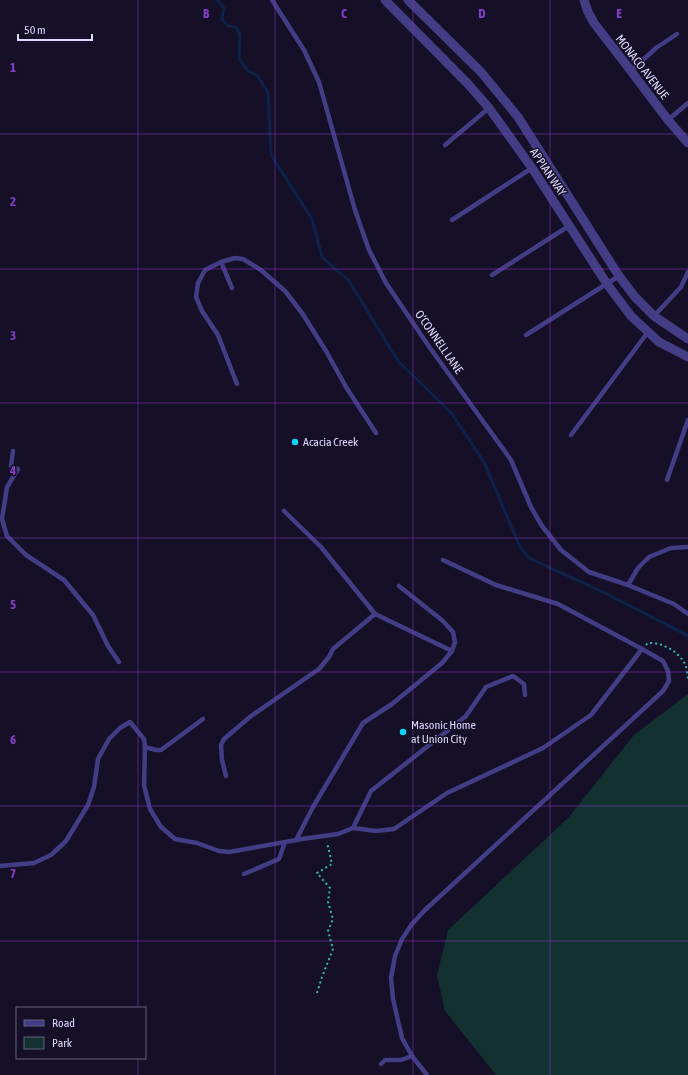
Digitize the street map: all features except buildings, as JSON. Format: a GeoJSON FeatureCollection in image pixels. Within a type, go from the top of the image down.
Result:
{"type":"FeatureCollection","features":[{"type":"Feature","properties":{"kind":"street","name":"APPIAN WAY"},"geometry":{"type":"LineString","coordinates":[[385,0],[468,84],[489,108],[532,168],[607,284],[631,316],[659,342],[687,354]]}},
{"type":"Feature","properties":{"kind":"street","name":"APPIAN WAY"},"geometry":{"type":"LineString","coordinates":[[408,0],[481,72],[518,117],[619,276],[635,297],[654,316],[688,339]]}},
{"type":"Feature","properties":{"kind":"street","name":"MONACO AVENUE"},"geometry":{"type":"LineString","coordinates":[[584,0],[594,23],[668,120],[688,143]]}},
{"type":"Feature","properties":{"kind":"lane","name":"O’CONNELL LANE"},"geometry":{"type":"LineString","coordinates":[[272,0],[304,50],[319,82],[355,210],[369,250],[386,283],[430,348],[511,460],[531,507],[542,526],[561,550],[589,572],[628,585],[674,604],[688,614]]}},
{"type":"Feature","properties":{"kind":"lane"},"geometry":{"type":"LineString","coordinates":[[631,71],[656,48],[677,34]]}},
{"type":"Feature","properties":{"kind":"lane"},"geometry":{"type":"LineString","coordinates":[[668,120],[688,103]]}},
{"type":"Feature","properties":{"kind":"lane"},"geometry":{"type":"LineString","coordinates":[[445,145],[489,108]]}},
{"type":"Feature","properties":{"kind":"lane"},"geometry":{"type":"LineString","coordinates":[[452,220],[532,168]]}},
{"type":"Feature","properties":{"kind":"lane"},"geometry":{"type":"LineString","coordinates":[[492,275],[569,226]]}},
{"type":"Feature","properties":{"kind":"lane"},"geometry":{"type":"LineString","coordinates":[[237,384],[218,335],[202,311],[196,297],[198,283],[205,270],[221,262],[235,258],[244,259],[261,270],[285,291],[302,313],[326,351],[346,387],[376,433]]}},
{"type":"Feature","properties":{"kind":"lane"},"geometry":{"type":"LineString","coordinates":[[221,262],[232,288]]}},
{"type":"Feature","properties":{"kind":"lane"},"geometry":{"type":"LineString","coordinates":[[654,316],[681,287],[688,272]]}},
{"type":"Feature","properties":{"kind":"lane"},"geometry":{"type":"LineString","coordinates":[[526,335],[619,276]]}},
{"type":"Feature","properties":{"kind":"lane"},"geometry":{"type":"LineString","coordinates":[[571,435],[648,332]]}},
{"type":"Feature","properties":{"kind":"lane"},"geometry":{"type":"LineString","coordinates":[[667,480],[688,420]]}},
{"type":"Feature","properties":{"kind":"lane"},"geometry":{"type":"LineString","coordinates":[[13,451],[11,466],[18,469],[7,487],[2,519],[7,536],[26,555],[64,580],[93,615],[108,646],[119,662]]}},
{"type":"Feature","properties":{"kind":"lane"},"geometry":{"type":"LineString","coordinates":[[284,511],[321,547],[375,614],[452,651]]}},
{"type":"Feature","properties":{"kind":"lane"},"geometry":{"type":"LineString","coordinates":[[628,585],[638,568],[649,557],[671,548],[688,547]]}},
{"type":"Feature","properties":{"kind":"lane"},"geometry":{"type":"LineString","coordinates":[[427,1075],[412,1056],[402,1038],[393,999],[391,978],[395,956],[402,939],[412,924],[425,910],[663,691],[669,681],[668,671],[662,661],[558,604],[496,585],[443,560]]}},
{"type":"Feature","properties":{"kind":"lane"},"geometry":{"type":"LineString","coordinates":[[296,840],[312,807],[363,723],[392,704],[442,663],[452,651],[455,642],[454,632],[399,586]]}},
{"type":"Feature","properties":{"kind":"lane"},"geometry":{"type":"LineString","coordinates":[[226,776],[222,760],[222,745],[224,739],[251,716],[319,669],[329,657],[333,649],[375,614]]}},
{"type":"Feature","properties":{"kind":"lane"},"geometry":{"type":"LineString","coordinates":[[0,866],[34,863],[50,855],[66,841],[88,805],[94,787],[98,759],[109,739],[120,728],[130,722],[144,739],[144,785],[150,809],[161,827],[175,839],[219,851],[229,852],[338,834],[353,828],[376,831],[394,829],[448,793],[543,748],[591,715],[642,649]]}},
{"type":"Feature","properties":{"kind":"lane"},"geometry":{"type":"LineString","coordinates":[[353,828],[371,791],[466,716],[486,687],[513,676],[524,684],[524,695]]}},
{"type":"Feature","properties":{"kind":"lane"},"geometry":{"type":"LineString","coordinates":[[145,747],[161,750],[203,719]]}},
{"type":"Feature","properties":{"kind":"lane"},"geometry":{"type":"LineString","coordinates":[[244,874],[279,859],[285,842]]}},
{"type":"Feature","properties":{"kind":"lane"},"geometry":{"type":"LineString","coordinates":[[381,1064],[385,1060],[401,1060],[412,1056]]}},
{"type":"Feature","properties":{"kind":"path"},"geometry":{"type":"LineString","coordinates":[[642,649],[648,643],[654,643],[668,648],[678,656],[685,665],[688,680]]}},
{"type":"Feature","properties":{"kind":"path"},"geometry":{"type":"LineString","coordinates":[[317,993],[333,949],[328,931],[333,919],[328,902],[330,888],[317,873],[332,864],[326,836]]}},
{"type":"Feature","properties":{"kind":"green space"},"geometry":{"type":"Polygon","coordinates":[[[688,694],[688,1075],[496,1075],[445,1011],[437,975],[448,930],[568,818],[634,735],[688,694]]]}},
{"type":"Feature","properties":{"kind":"waterway"},"geometry":{"type":"LineString","coordinates":[[217,0],[224,8],[222,19],[228,26],[236,27],[240,35],[239,59],[248,71],[257,75],[268,93],[271,155],[312,219],[322,257],[349,281],[398,361],[452,414],[484,462],[520,547],[529,558],[607,594],[688,636]]}},
{"type":"Feature","properties":{"kind":"place","name":"Acacia Creek"},"geometry":{"type":"Point","coordinates":[295,442]}},
{"type":"Feature","properties":{"kind":"place","name":"Masonic Home at Union City"},"geometry":{"type":"Point","coordinates":[403,732]}}]}
